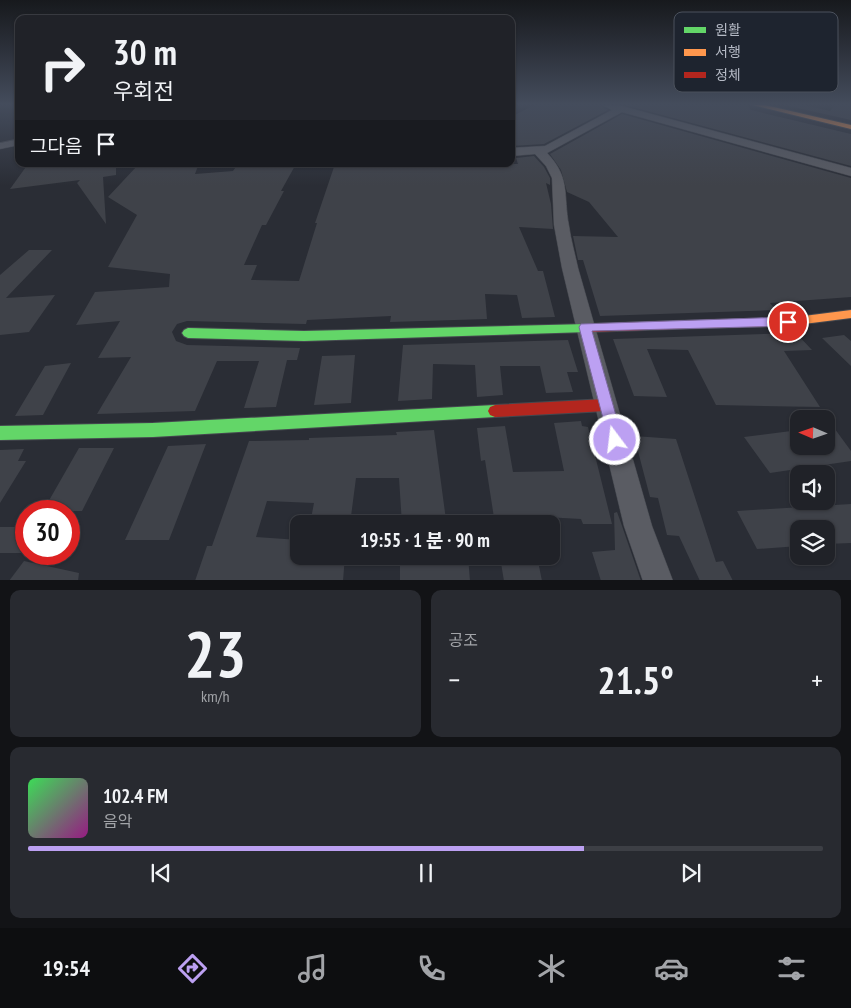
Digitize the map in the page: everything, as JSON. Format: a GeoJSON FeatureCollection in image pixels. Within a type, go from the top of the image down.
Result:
{"type":"FeatureCollection","features":[{"type":"Feature","properties":{"kind":"street"},"geometry":{"type":"LineString","coordinates":[[515,152],[548,149],[579,132]]}},
{"type":"Feature","properties":{"kind":"street"},"geometry":{"type":"LineString","coordinates":[[705,132],[851,172]]}},
{"type":"Feature","properties":{"kind":"street"},"geometry":{"type":"LineString","coordinates":[[0,146],[15,143]]}},
{"type":"Feature","properties":{"kind":"street"},"geometry":{"type":"LineString","coordinates":[[538,150],[552,165],[558,178],[561,224],[585,327],[638,526],[658,580]]}},
{"type":"Feature","properties":{"kind":"street"},"geometry":{"type":"LineString","coordinates":[[188,332],[304,336],[788,322],[851,314]]}},
{"type":"Feature","properties":{"kind":"street"},"geometry":{"type":"LineString","coordinates":[[0,434],[153,430],[606,405]]}},
{"type":"Feature","properties":{"kind":"building"},"geometry":{"type":"Polygon","coordinates":[[[515,132],[566,132],[544,144],[515,146],[515,132]]]}},
{"type":"Feature","properties":{"kind":"building"},"geometry":{"type":"Polygon","coordinates":[[[589,132],[687,132],[851,178],[851,297],[770,303],[776,310],[600,316],[583,260],[578,260],[573,236],[618,237],[589,202],[567,192],[561,170],[550,154],[589,132]]]}},
{"type":"Feature","properties":{"kind":"building"},"geometry":{"type":"Polygon","coordinates":[[[725,132],[843,132],[851,134],[851,166],[725,132]]]}},
{"type":"Feature","properties":{"kind":"building"},"geometry":{"type":"Polygon","coordinates":[[[534,156],[544,167],[550,178],[550,185],[546,183],[551,204],[553,229],[519,227],[538,271],[543,271],[555,317],[522,318],[517,295],[485,294],[487,319],[390,322],[391,316],[307,320],[306,324],[187,321],[177,324],[172,332],[176,341],[187,345],[300,348],[297,360],[287,360],[276,407],[244,408],[259,361],[217,361],[195,411],[97,414],[131,357],[98,358],[120,321],[76,325],[95,292],[169,287],[170,274],[108,267],[137,215],[108,197],[136,167],[198,167],[195,174],[233,171],[236,167],[294,167],[266,225],[262,225],[244,265],[257,265],[251,280],[299,281],[317,223],[315,223],[334,167],[515,167],[515,164],[518,164],[516,158],[534,156]]]}},
{"type":"Feature","properties":{"kind":"building"},"geometry":{"type":"Polygon","coordinates":[[[26,167],[116,167],[116,175],[103,177],[106,224],[77,183],[80,180],[10,189],[26,167]]]}},
{"type":"Feature","properties":{"kind":"building"},"geometry":{"type":"Polygon","coordinates":[[[29,250],[52,250],[6,298],[55,295],[29,332],[0,335],[0,275],[29,250]]]}},
{"type":"Feature","properties":{"kind":"building"},"geometry":{"type":"Polygon","coordinates":[[[796,333],[812,350],[784,351],[820,407],[716,405],[688,350],[647,349],[667,397],[634,396],[613,339],[796,333]]]}},
{"type":"Feature","properties":{"kind":"building"},"geometry":{"type":"Polygon","coordinates":[[[844,335],[851,341],[851,366],[822,338],[844,335]]]}},
{"type":"Feature","properties":{"kind":"building"},"geometry":{"type":"Polygon","coordinates":[[[568,340],[578,372],[567,372],[573,392],[546,393],[540,366],[500,366],[503,395],[477,397],[475,365],[433,364],[432,399],[398,401],[403,345],[568,340]]]}},
{"type":"Feature","properties":{"kind":"building"},"geometry":{"type":"Polygon","coordinates":[[[355,355],[351,403],[314,405],[322,356],[355,355]]]}},
{"type":"Feature","properties":{"kind":"building"},"geometry":{"type":"Polygon","coordinates":[[[71,363],[43,415],[15,416],[45,366],[71,363]]]}},
{"type":"Feature","properties":{"kind":"building"},"geometry":{"type":"Polygon","coordinates":[[[581,421],[582,426],[588,427],[612,524],[583,524],[581,519],[560,518],[560,515],[494,515],[485,460],[481,461],[477,428],[505,426],[513,472],[564,471],[554,423],[581,421]]]}},
{"type":"Feature","properties":{"kind":"building"},"geometry":{"type":"Polygon","coordinates":[[[835,429],[851,451],[851,461],[824,465],[790,465],[790,470],[770,473],[744,437],[790,431],[790,455],[835,455],[835,429]]]}},
{"type":"Feature","properties":{"kind":"building"},"geometry":{"type":"Polygon","coordinates":[[[434,430],[445,515],[401,515],[399,478],[356,478],[351,515],[312,515],[314,503],[267,501],[256,537],[290,539],[290,565],[344,565],[343,580],[195,580],[207,546],[212,546],[249,441],[397,435],[396,432],[434,430]]]}},
{"type":"Feature","properties":{"kind":"building"},"geometry":{"type":"Polygon","coordinates":[[[634,436],[676,439],[716,562],[723,561],[732,580],[700,580],[679,536],[667,535],[658,498],[650,497],[634,436]]]}},
{"type":"Feature","properties":{"kind":"building"},"geometry":{"type":"Polygon","coordinates":[[[206,444],[169,540],[125,540],[168,446],[206,444]]]}},
{"type":"Feature","properties":{"kind":"building"},"geometry":{"type":"Polygon","coordinates":[[[79,448],[114,448],[82,511],[80,511],[80,500],[49,500],[79,448]]]}},
{"type":"Feature","properties":{"kind":"building"},"geometry":{"type":"Polygon","coordinates":[[[24,449],[18,461],[26,461],[0,503],[0,450],[24,449]]]}},
{"type":"Feature","properties":{"kind":"building"},"geometry":{"type":"Polygon","coordinates":[[[851,504],[851,543],[835,544],[835,520],[790,520],[790,547],[757,549],[737,511],[790,508],[790,510],[835,510],[835,505],[851,504]]]}},
{"type":"Feature","properties":{"kind":"building"},"geometry":{"type":"Polygon","coordinates":[[[617,512],[641,580],[601,580],[592,552],[615,550],[614,513],[617,512]]]}},
{"type":"Feature","properties":{"kind":"building"},"geometry":{"type":"Polygon","coordinates":[[[0,527],[15,527],[15,553],[0,553],[0,527]]]}},
{"type":"Feature","properties":{"kind":"building"},"geometry":{"type":"Polygon","coordinates":[[[21,565],[42,565],[79,573],[78,580],[10,580],[21,565]]]}},
{"type":"Feature","properties":{"kind":"building"},"geometry":{"type":"Polygon","coordinates":[[[400,565],[469,565],[470,580],[400,580],[400,565]]]}},
{"type":"Feature","properties":{"kind":"building"},"geometry":{"type":"Polygon","coordinates":[[[501,565],[539,565],[542,580],[504,580],[501,565]]]}},
{"type":"Feature","properties":{"kind":"traffic: fast"},"geometry":{"type":"LineString","coordinates":[[188,333],[304,336],[588,328]]}},
{"type":"Feature","properties":{"kind":"traffic: fast"},"geometry":{"type":"LineString","coordinates":[[0,433],[153,430],[495,411]]}},
{"type":"Feature","properties":{"kind":"traffic: slow"},"geometry":{"type":"LineString","coordinates":[[702,324],[788,322],[851,314]]}},
{"type":"Feature","properties":{"kind":"traffic: jam"},"geometry":{"type":"LineString","coordinates":[[588,328],[702,324]]}},
{"type":"Feature","properties":{"kind":"traffic: jam"},"geometry":{"type":"LineString","coordinates":[[495,411],[606,405]]}},
{"type":"Feature","properties":{"kind":"route"},"geometry":{"type":"LineString","coordinates":[[615,440],[585,327],[788,322]]}}]}
